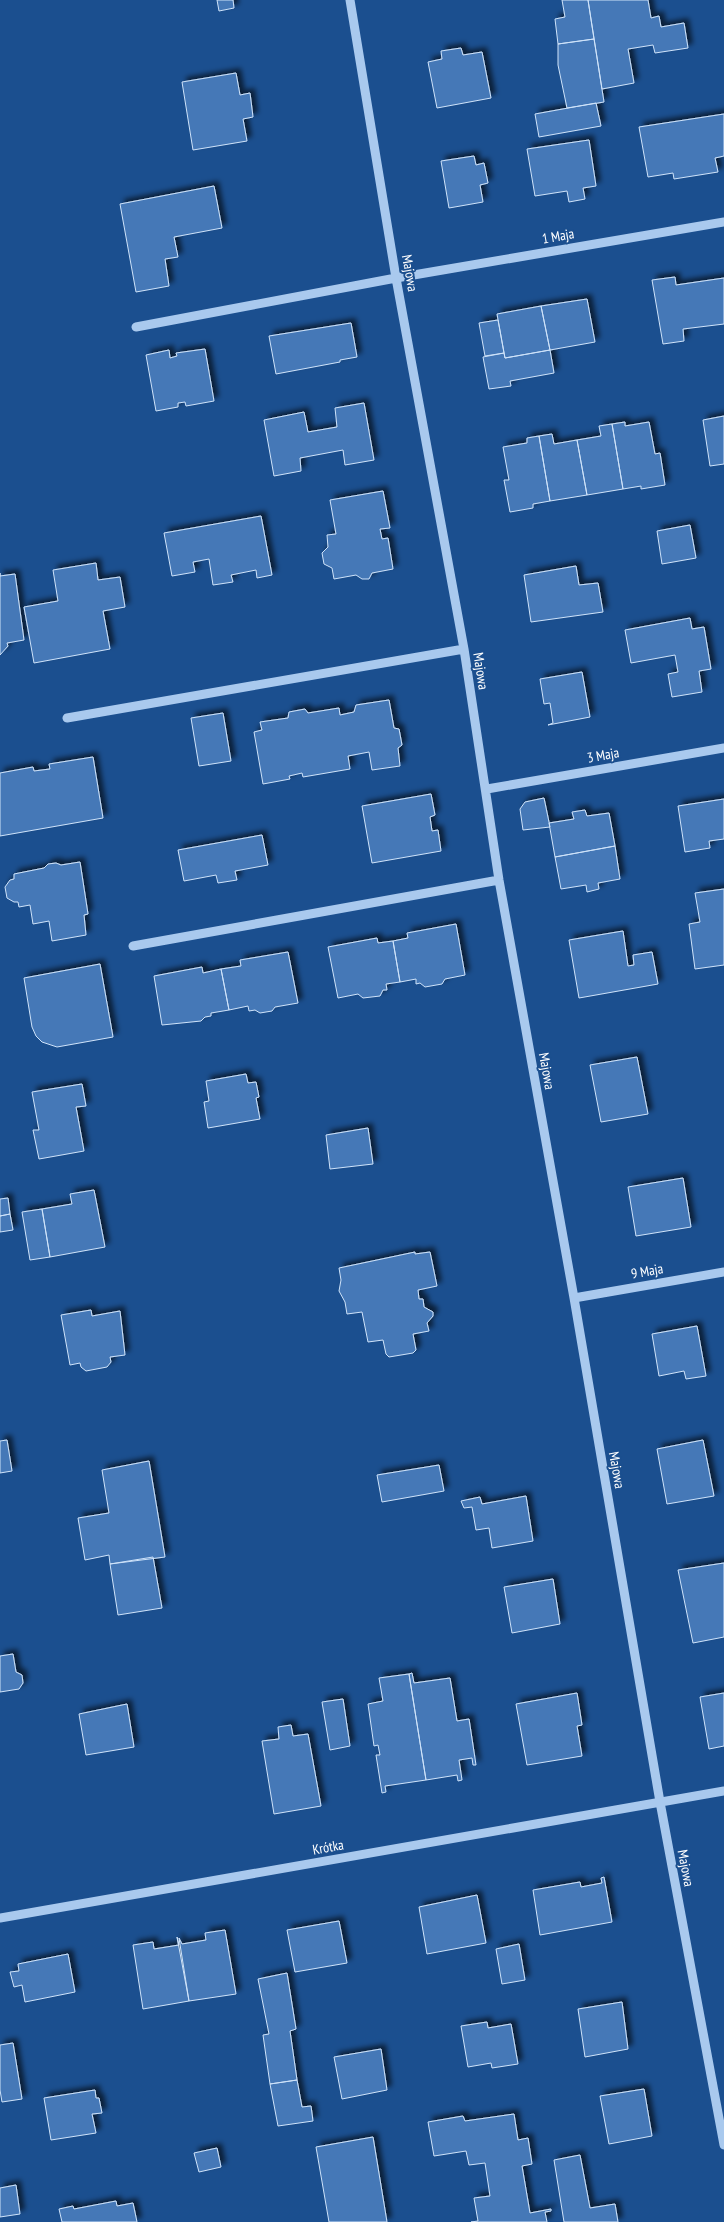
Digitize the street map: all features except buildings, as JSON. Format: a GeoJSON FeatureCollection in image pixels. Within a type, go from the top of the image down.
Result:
{"type":"FeatureCollection","features":[{"type":"Feature","properties":{"kind":"street","name":"Majowa"},"geometry":{"type":"LineString","coordinates":[[350,0],[396,278],[464,649],[487,789],[499,880],[574,1298],[660,1802],[724,2145]]}},
{"type":"Feature","properties":{"kind":"street","name":"1 Maja"},"geometry":{"type":"LineString","coordinates":[[136,327],[396,278],[724,222]]}},
{"type":"Feature","properties":{"kind":"street"},"geometry":{"type":"LineString","coordinates":[[67,718],[464,649]]}},
{"type":"Feature","properties":{"kind":"street","name":"3 Maja"},"geometry":{"type":"LineString","coordinates":[[487,789],[724,748]]}},
{"type":"Feature","properties":{"kind":"street"},"geometry":{"type":"LineString","coordinates":[[133,946],[499,880]]}},
{"type":"Feature","properties":{"kind":"street","name":"9 Maja"},"geometry":{"type":"LineString","coordinates":[[574,1298],[724,1272]]}},
{"type":"Feature","properties":{"kind":"street","name":"Krótka"},"geometry":{"type":"LineString","coordinates":[[0,1918],[724,1791]]}}]}
